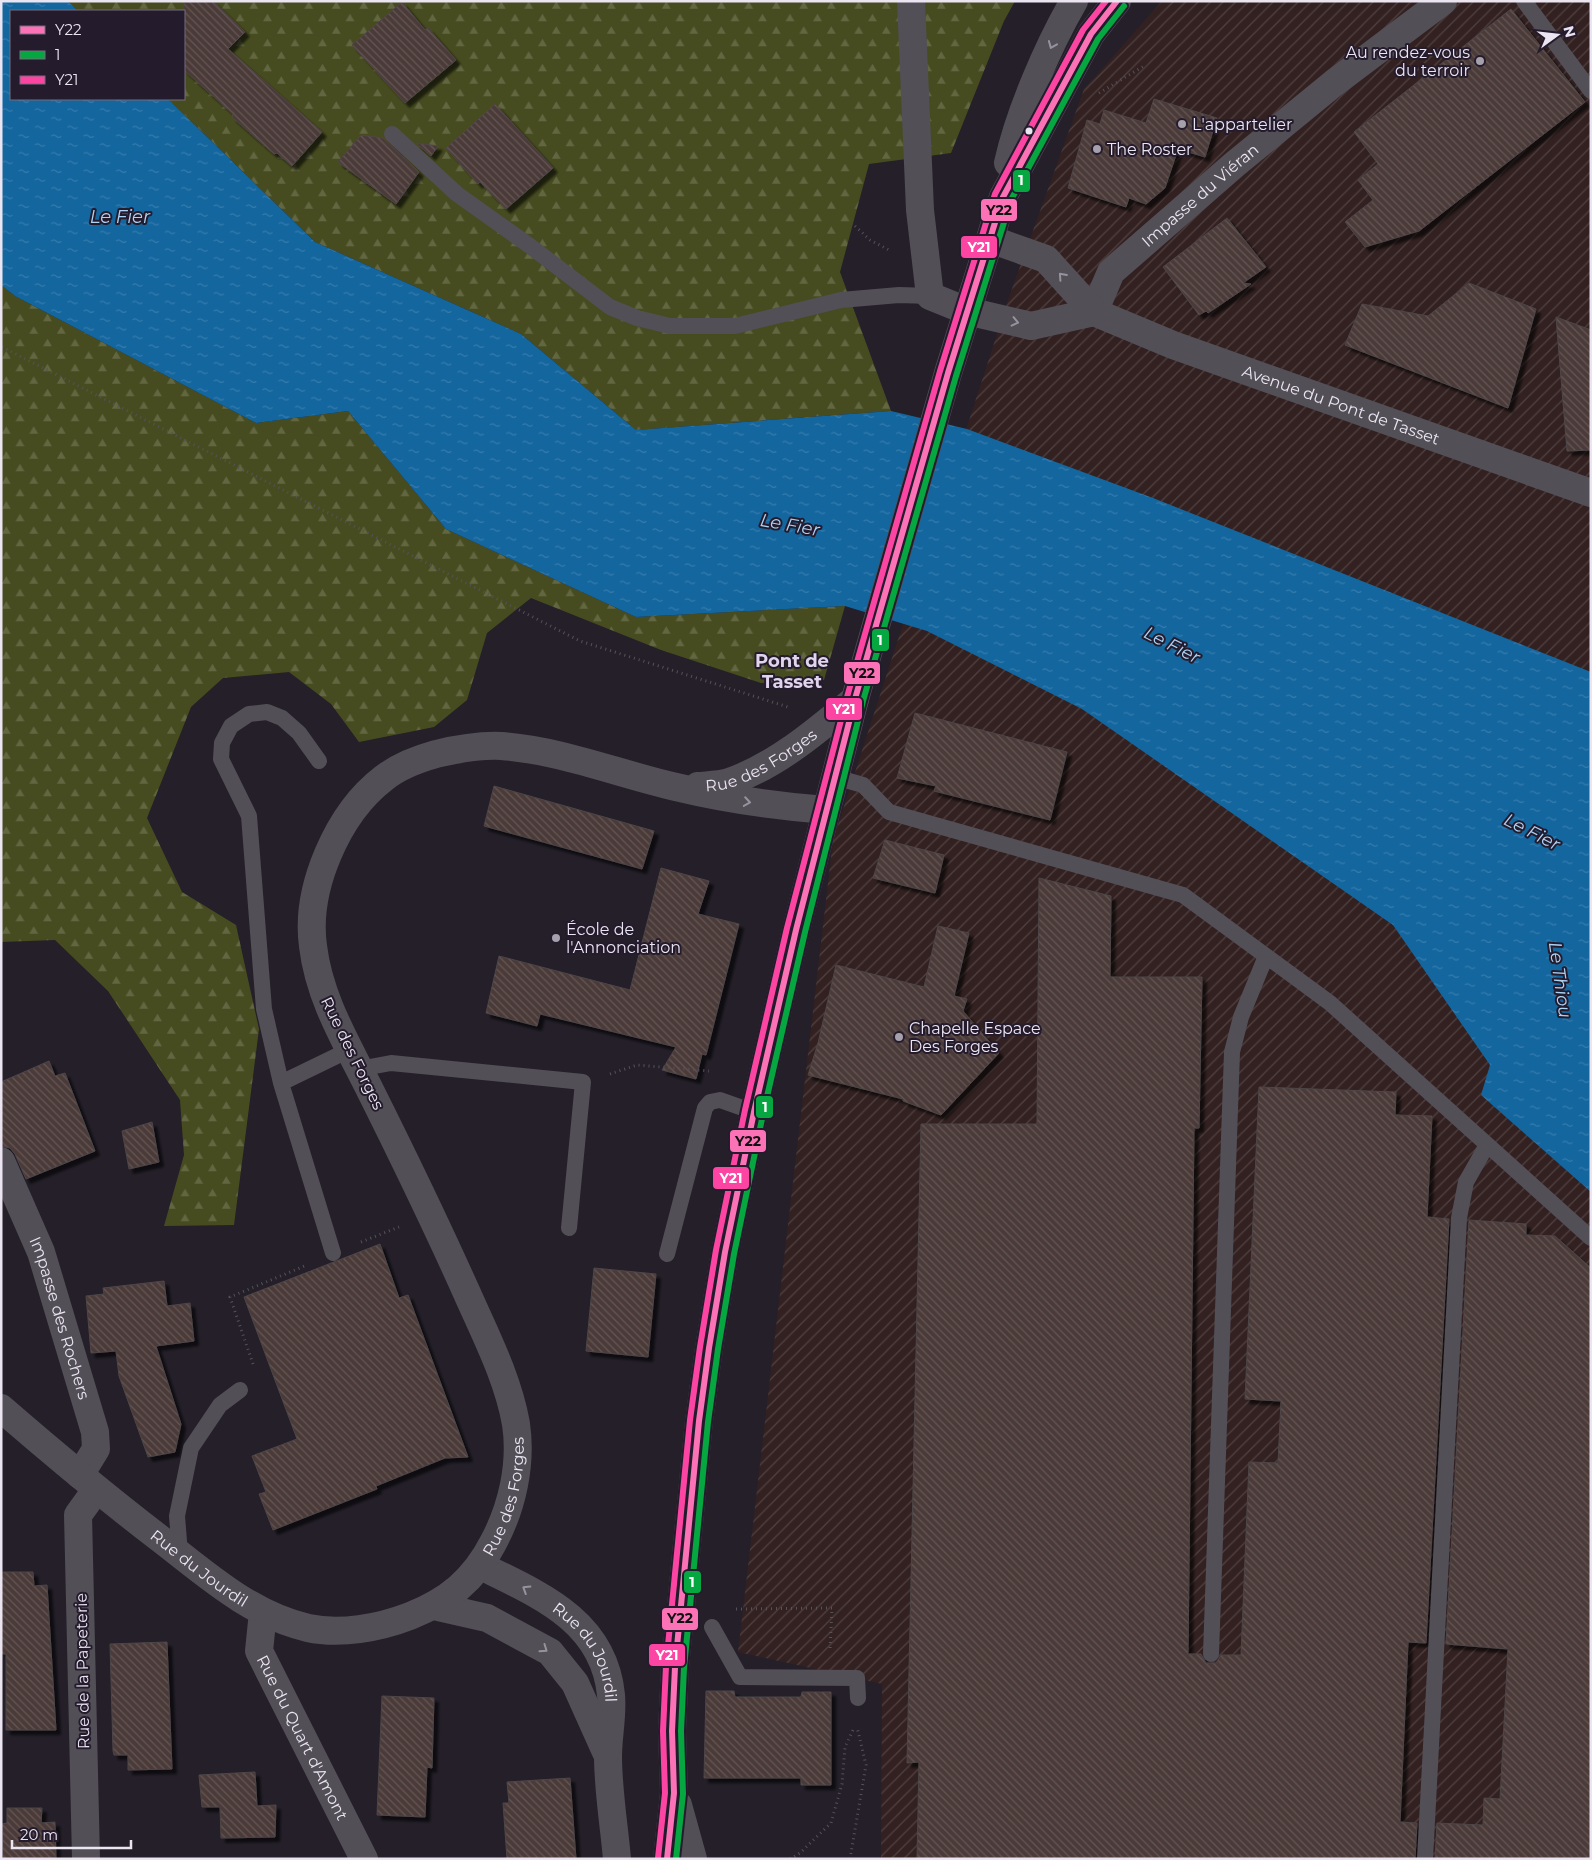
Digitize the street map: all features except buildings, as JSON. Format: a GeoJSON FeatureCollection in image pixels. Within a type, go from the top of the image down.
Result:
{"type":"FeatureCollection","features":[{"type":"Feature","properties":{"kind":"street"},"geometry":{"type":"LineString","coordinates":[[911,1],[920,210],[930,296],[967,311],[1031,326],[1094,312]]}},
{"type":"Feature","properties":{"kind":"street"},"geometry":{"type":"LineString","coordinates":[[667,1859],[674,1793],[672,1731],[675,1667],[699,1421],[716,1303],[754,1112],[826,810],[855,699],[948,374],[1003,197],[1009,161],[1019,125],[1058,29],[1074,1]]}},
{"type":"Feature","properties":{"kind":"street"},"geometry":{"type":"LineString","coordinates":[[1003,197],[1091,34],[1117,1]]}},
{"type":"Feature","properties":{"kind":"street","name":"Impasse du Viéran"},"geometry":{"type":"LineString","coordinates":[[1094,312],[1111,272],[1334,83],[1443,1]]}},
{"type":"Feature","properties":{"kind":"street","name":"Avenue du Pont de Tasset"},"geometry":{"type":"LineString","coordinates":[[990,239],[1046,259],[1094,312],[1179,348],[1591,494]]}},
{"type":"Feature","properties":{"kind":"street","name":"Rue des Forges"},"geometry":{"type":"LineString","coordinates":[[682,789],[727,783],[758,771],[855,699]]}},
{"type":"Feature","properties":{"kind":"street","name":"Rue des Forges"},"geometry":{"type":"LineString","coordinates":[[481,1566],[503,1525],[513,1493],[517,1459],[517,1436],[510,1399],[492,1349],[431,1214],[335,1023],[320,982],[312,943],[312,908],[319,876],[333,842],[354,810],[382,779],[396,769],[424,757],[458,749],[498,746],[532,750],[682,789],[745,802],[826,810]]}},
{"type":"Feature","properties":{"kind":"street","name":"Impasse des Rochers"},"geometry":{"type":"LineString","coordinates":[[1,1161],[42,1252],[95,1432],[96,1449],[88,1482]]}},
{"type":"Feature","properties":{"kind":"street","name":"Rue du Jourdil"},"geometry":{"type":"LineString","coordinates":[[1,1408],[88,1482],[222,1588],[263,1612],[311,1629],[340,1630],[369,1627],[398,1620],[434,1606],[460,1587],[481,1566],[519,1584],[570,1616],[588,1633],[599,1650],[608,1674],[612,1696],[608,1758],[617,1859]]}},
{"type":"Feature","properties":{"kind":"street","name":"Rue de la Papeterie"},"geometry":{"type":"LineString","coordinates":[[86,1859],[78,1514],[88,1482]]}},
{"type":"Feature","properties":{"kind":"street","name":"Rue du Jourdil"},"geometry":{"type":"LineString","coordinates":[[434,1606],[487,1618],[550,1652],[575,1683],[608,1758]]}},
{"type":"Feature","properties":{"kind":"street","name":"Rue du Quart d'Amont"},"geometry":{"type":"LineString","coordinates":[[263,1612],[259,1651],[364,1859]]}},
{"type":"Feature","properties":{"kind":"street"},"geometry":{"type":"LineString","coordinates":[[674,1793],[693,1859]]}},
{"type":"Feature","properties":{"kind":"lane"},"geometry":{"type":"LineString","coordinates":[[1524,1],[1591,91]]}},
{"type":"Feature","properties":{"kind":"lane"},"geometry":{"type":"LineString","coordinates":[[392,134],[457,194],[530,246],[610,307],[637,318],[670,326],[735,326],[841,300],[891,295],[930,296]]}},
{"type":"Feature","properties":{"kind":"lane"},"geometry":{"type":"LineString","coordinates":[[319,761],[299,733],[282,718],[267,712],[249,714],[231,726],[222,743],[221,759],[249,816],[264,1010],[280,1083],[333,1253]]}},
{"type":"Feature","properties":{"kind":"lane"},"geometry":{"type":"LineString","coordinates":[[835,777],[863,785],[888,812],[1182,895],[1330,1003],[1591,1238]]}},
{"type":"Feature","properties":{"kind":"lane"},"geometry":{"type":"LineString","coordinates":[[1211,1654],[1232,1052],[1241,1017],[1266,956]]}},
{"type":"Feature","properties":{"kind":"lane"},"geometry":{"type":"LineString","coordinates":[[280,1083],[354,1059],[583,1082],[569,1228]]}},
{"type":"Feature","properties":{"kind":"lane"},"geometry":{"type":"LineString","coordinates":[[667,1254],[705,1108],[710,1102],[720,1100],[754,1112]]}},
{"type":"Feature","properties":{"kind":"lane"},"geometry":{"type":"LineString","coordinates":[[1426,1859],[1459,1218],[1466,1182],[1487,1145]]}},
{"type":"Feature","properties":{"kind":"lane"},"geometry":{"type":"LineString","coordinates":[[180,1554],[177,1516],[191,1448],[220,1405],[240,1390]]}},
{"type":"Feature","properties":{"kind":"lane"},"geometry":{"type":"LineString","coordinates":[[712,1627],[740,1677],[858,1678],[858,1698]]}},
{"type":"Feature","properties":{"kind":"path"},"geometry":{"type":"LineString","coordinates":[[1095,95],[1144,66]]}},
{"type":"Feature","properties":{"kind":"path"},"geometry":{"type":"LineString","coordinates":[[2,346],[580,641],[753,695],[801,712],[803,739]]}},
{"type":"Feature","properties":{"kind":"path"},"geometry":{"type":"LineString","coordinates":[[637,1065],[715,1071]]}},
{"type":"Feature","properties":{"kind":"path"},"geometry":{"type":"LineString","coordinates":[[230,1298],[277,1279]]}},
{"type":"Feature","properties":{"kind":"path"},"geometry":{"type":"LineString","coordinates":[[736,1609],[832,1608],[829,1678]]}},
{"type":"Feature","properties":{"kind":"path"},"geometry":{"type":"LineString","coordinates":[[790,1859],[800,1854],[831,1823],[842,1784],[845,1747],[856,1724],[866,1765],[850,1859]]}},
{"type":"Feature","properties":{"kind":"shaded area"},"geometry":{"type":"Polygon","coordinates":[[[1162,1],[1591,1],[1591,1859],[881,1859],[882,1684],[738,1652],[833,840],[1009,297],[1084,89],[1162,1]]]}},
{"type":"Feature","properties":{"kind":"green space"},"geometry":{"type":"Polygon","coordinates":[[[68,1],[1015,1],[1004,21],[951,153],[869,164],[840,272],[891,411],[636,430],[521,334],[315,242],[169,100],[185,100],[185,10],[77,10],[68,1]]]}},
{"type":"Feature","properties":{"kind":"green space"},"geometry":{"type":"Polygon","coordinates":[[[1,285],[15,296],[256,423],[348,411],[446,529],[636,617],[845,606],[824,680],[761,683],[661,650],[531,598],[487,633],[467,700],[434,727],[359,742],[331,704],[289,672],[223,678],[191,707],[147,818],[182,892],[236,925],[259,1029],[234,1225],[164,1226],[184,1155],[180,1100],[108,991],[55,940],[1,942],[1,285]]]}},
{"type":"Feature","properties":{"kind":"water"},"geometry":{"type":"Polygon","coordinates":[[[1,1],[68,1],[77,10],[10,10],[10,100],[169,100],[315,242],[521,334],[636,430],[891,411],[967,429],[1153,498],[1591,672],[1591,1192],[1481,1095],[1490,1065],[1393,925],[1082,709],[927,631],[845,606],[636,617],[446,529],[348,411],[256,423],[15,296],[1,285],[1,1]]]}},
{"type":"Feature","properties":{"kind":"transit line","name":"Y21"},"geometry":{"type":"LineString","coordinates":[[658,1858],[665,1793],[663,1731],[666,1666],[690,1420],[700,1347],[716,1250],[745,1110],[787,928],[847,697],[940,371],[995,194],[1083,30],[1106,1]]}},
{"type":"Feature","properties":{"kind":"transit line","name":"Y22"},"geometry":{"type":"LineString","coordinates":[[667,1859],[674,1793],[672,1731],[675,1667],[699,1421],[709,1348],[725,1252],[754,1112],[796,930],[855,699],[948,373],[1003,197],[1091,34],[1117,1]]}},
{"type":"Feature","properties":{"kind":"transit line","name":"1"},"geometry":{"type":"LineString","coordinates":[[676,1859],[683,1794],[681,1731],[684,1668],[708,1422],[718,1349],[734,1254],[763,1114],[805,932],[863,701],[956,376],[1011,200],[1098,39],[1124,6]]}},
{"type":"Feature","properties":{"kind":"place","name":"Au rendez-vous du terroir"},"geometry":{"type":"Point","coordinates":[1480,61]}},
{"type":"Feature","properties":{"kind":"place","name":"L'appartelier"},"geometry":{"type":"Point","coordinates":[1182,124]}},
{"type":"Feature","properties":{"kind":"place","name":"The Roster"},"geometry":{"type":"Point","coordinates":[1097,149]}},
{"type":"Feature","properties":{"kind":"place","name":"École de l'Annonciation"},"geometry":{"type":"Point","coordinates":[556,938]}},
{"type":"Feature","properties":{"kind":"place","name":"Chapelle Espace Des Forges"},"geometry":{"type":"Point","coordinates":[899,1037]}},
{"type":"Feature","properties":{"kind":"district","name":"Pont de Tasset"},"geometry":{"type":"Point","coordinates":[792,671]}},
{"type":"Feature","properties":{"kind":"water label","name":"Le Fier"},"geometry":{"type":"Point","coordinates":[120,217]}},
{"type":"Feature","properties":{"kind":"water label","name":"Le Fier"},"geometry":{"type":"Point","coordinates":[790,525]}},
{"type":"Feature","properties":{"kind":"water label","name":"Le Fier"},"geometry":{"type":"Point","coordinates":[1172,645]}},
{"type":"Feature","properties":{"kind":"water label","name":"Le Fier"},"geometry":{"type":"Point","coordinates":[1532,832]}},
{"type":"Feature","properties":{"kind":"water label","name":"Le Thiou"},"geometry":{"type":"Point","coordinates":[1560,980]}}]}
